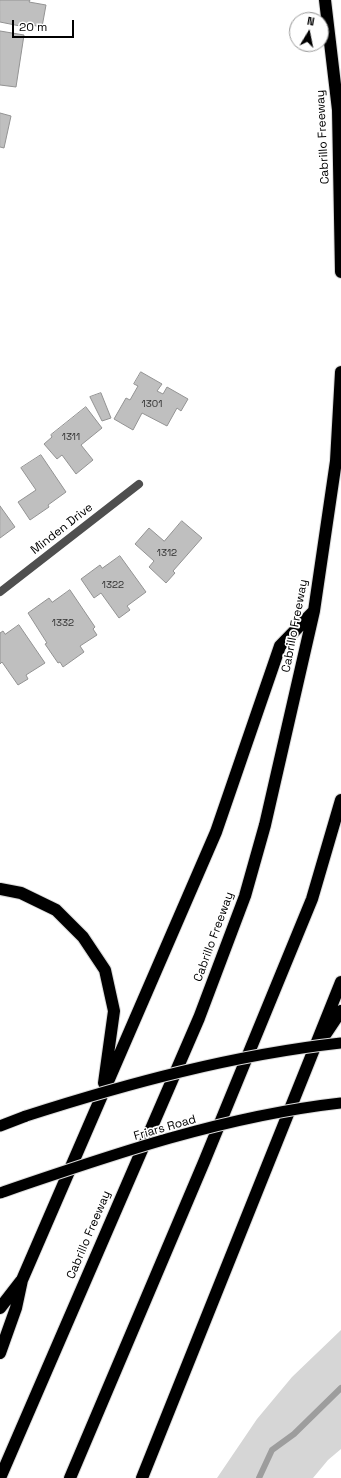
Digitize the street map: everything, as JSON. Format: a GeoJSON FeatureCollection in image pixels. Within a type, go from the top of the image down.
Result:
{"type":"FeatureCollection","features":[{"type":"Feature","properties":{"kind":"highway","name":"Cabrillo Freeway"},"geometry":{"type":"LineString","coordinates":[[325,0],[338,110],[341,272]]}},
{"type":"Feature","properties":{"kind":"highway","name":"Cabrillo Freeway"},"geometry":{"type":"LineString","coordinates":[[0,1478],[199,1018],[244,896],[265,825],[314,612],[336,461],[341,372]]}},
{"type":"Feature","properties":{"kind":"highway"},"geometry":{"type":"LineString","coordinates":[[0,1353],[16,1308],[22,1280],[216,832],[280,646],[314,612]]}},
{"type":"Feature","properties":{"kind":"highway"},"geometry":{"type":"LineString","coordinates":[[70,1478],[204,1162],[312,899],[341,800]]}},
{"type":"Feature","properties":{"kind":"highway"},"geometry":{"type":"LineString","coordinates":[[0,889],[21,893],[56,910],[83,937],[105,970],[114,1011],[102,1098]]}},
{"type":"Feature","properties":{"kind":"highway"},"geometry":{"type":"LineString","coordinates":[[142,1478],[241,1236],[341,982]]}},
{"type":"Feature","properties":{"kind":"highway"},"geometry":{"type":"LineString","coordinates":[[310,1060],[341,1011]]}},
{"type":"Feature","properties":{"kind":"highway"},"geometry":{"type":"LineString","coordinates":[[0,1126],[26,1116],[112,1089],[196,1068],[263,1055],[341,1043]]}},
{"type":"Feature","properties":{"kind":"highway","name":"Friars Road"},"geometry":{"type":"LineString","coordinates":[[0,1193],[164,1140],[269,1113],[341,1103]]}},
{"type":"Feature","properties":{"kind":"highway"},"geometry":{"type":"LineString","coordinates":[[0,1308],[22,1280]]}},
{"type":"Feature","properties":{"kind":"street","name":"Minden Drive"},"geometry":{"type":"LineString","coordinates":[[0,592],[139,484]]}},
{"type":"Feature","properties":{"kind":"shaded area"},"geometry":{"type":"Polygon","coordinates":[[[341,1330],[341,1449],[328,1460],[313,1478],[217,1478],[257,1419],[292,1377],[341,1330]]]}},
{"type":"Feature","properties":{"kind":"building"},"geometry":{"type":"Polygon","coordinates":[[[0,0],[30,0],[29,2],[46,5],[42,27],[26,24],[25,27],[0,22],[0,0]]]}},
{"type":"Feature","properties":{"kind":"building"},"geometry":{"type":"Polygon","coordinates":[[[0,31],[24,35],[16,87],[0,85],[0,31]]]}},
{"type":"Feature","properties":{"kind":"building"},"geometry":{"type":"Polygon","coordinates":[[[0,113],[11,116],[4,148],[0,147],[0,113]]]}},
{"type":"Feature","properties":{"kind":"building"},"geometry":{"type":"Polygon","coordinates":[[[141,372],[162,384],[157,391],[163,394],[167,387],[188,399],[181,411],[177,408],[167,426],[142,413],[133,430],[114,419],[126,398],[130,400],[138,386],[134,384],[141,372]]]}},
{"type":"Feature","properties":{"kind":"building"},"geometry":{"type":"Polygon","coordinates":[[[101,393],[111,418],[102,421],[90,397],[101,393]]]}},
{"type":"Feature","properties":{"kind":"building"},"geometry":{"type":"Polygon","coordinates":[[[86,407],[102,428],[81,445],[93,460],[76,474],[62,455],[57,459],[44,444],[52,437],[51,435],[86,407]]]}},
{"type":"Feature","properties":{"kind":"building"},"geometry":{"type":"Polygon","coordinates":[[[41,455],[66,492],[48,505],[49,507],[30,520],[18,502],[36,490],[21,468],[41,455]]]}},
{"type":"Feature","properties":{"kind":"building"},"geometry":{"type":"Polygon","coordinates":[[[0,506],[15,527],[0,538],[0,506]]]}},
{"type":"Feature","properties":{"kind":"building"},"geometry":{"type":"Polygon","coordinates":[[[182,521],[202,538],[173,571],[175,573],[166,583],[149,567],[154,561],[135,544],[149,528],[164,541],[182,521]]]}},
{"type":"Feature","properties":{"kind":"building"},"geometry":{"type":"Polygon","coordinates":[[[120,556],[146,592],[127,606],[130,610],[119,618],[101,593],[94,598],[81,579],[100,565],[102,568],[120,556]]]}},
{"type":"Feature","properties":{"kind":"building"},"geometry":{"type":"Polygon","coordinates":[[[70,590],[95,627],[93,629],[97,635],[80,646],[84,652],[63,667],[60,662],[58,663],[45,644],[47,643],[28,613],[49,598],[52,602],[70,590]]]}},
{"type":"Feature","properties":{"kind":"building"},"geometry":{"type":"Polygon","coordinates":[[[19,625],[45,663],[26,675],[28,679],[18,685],[2,662],[0,664],[0,633],[3,631],[5,634],[19,625]]]}},
{"type":"Feature","properties":{"kind":"waterway"},"geometry":{"type":"LineString","coordinates":[[259,1478],[272,1450],[294,1434],[341,1388]]}}]}
